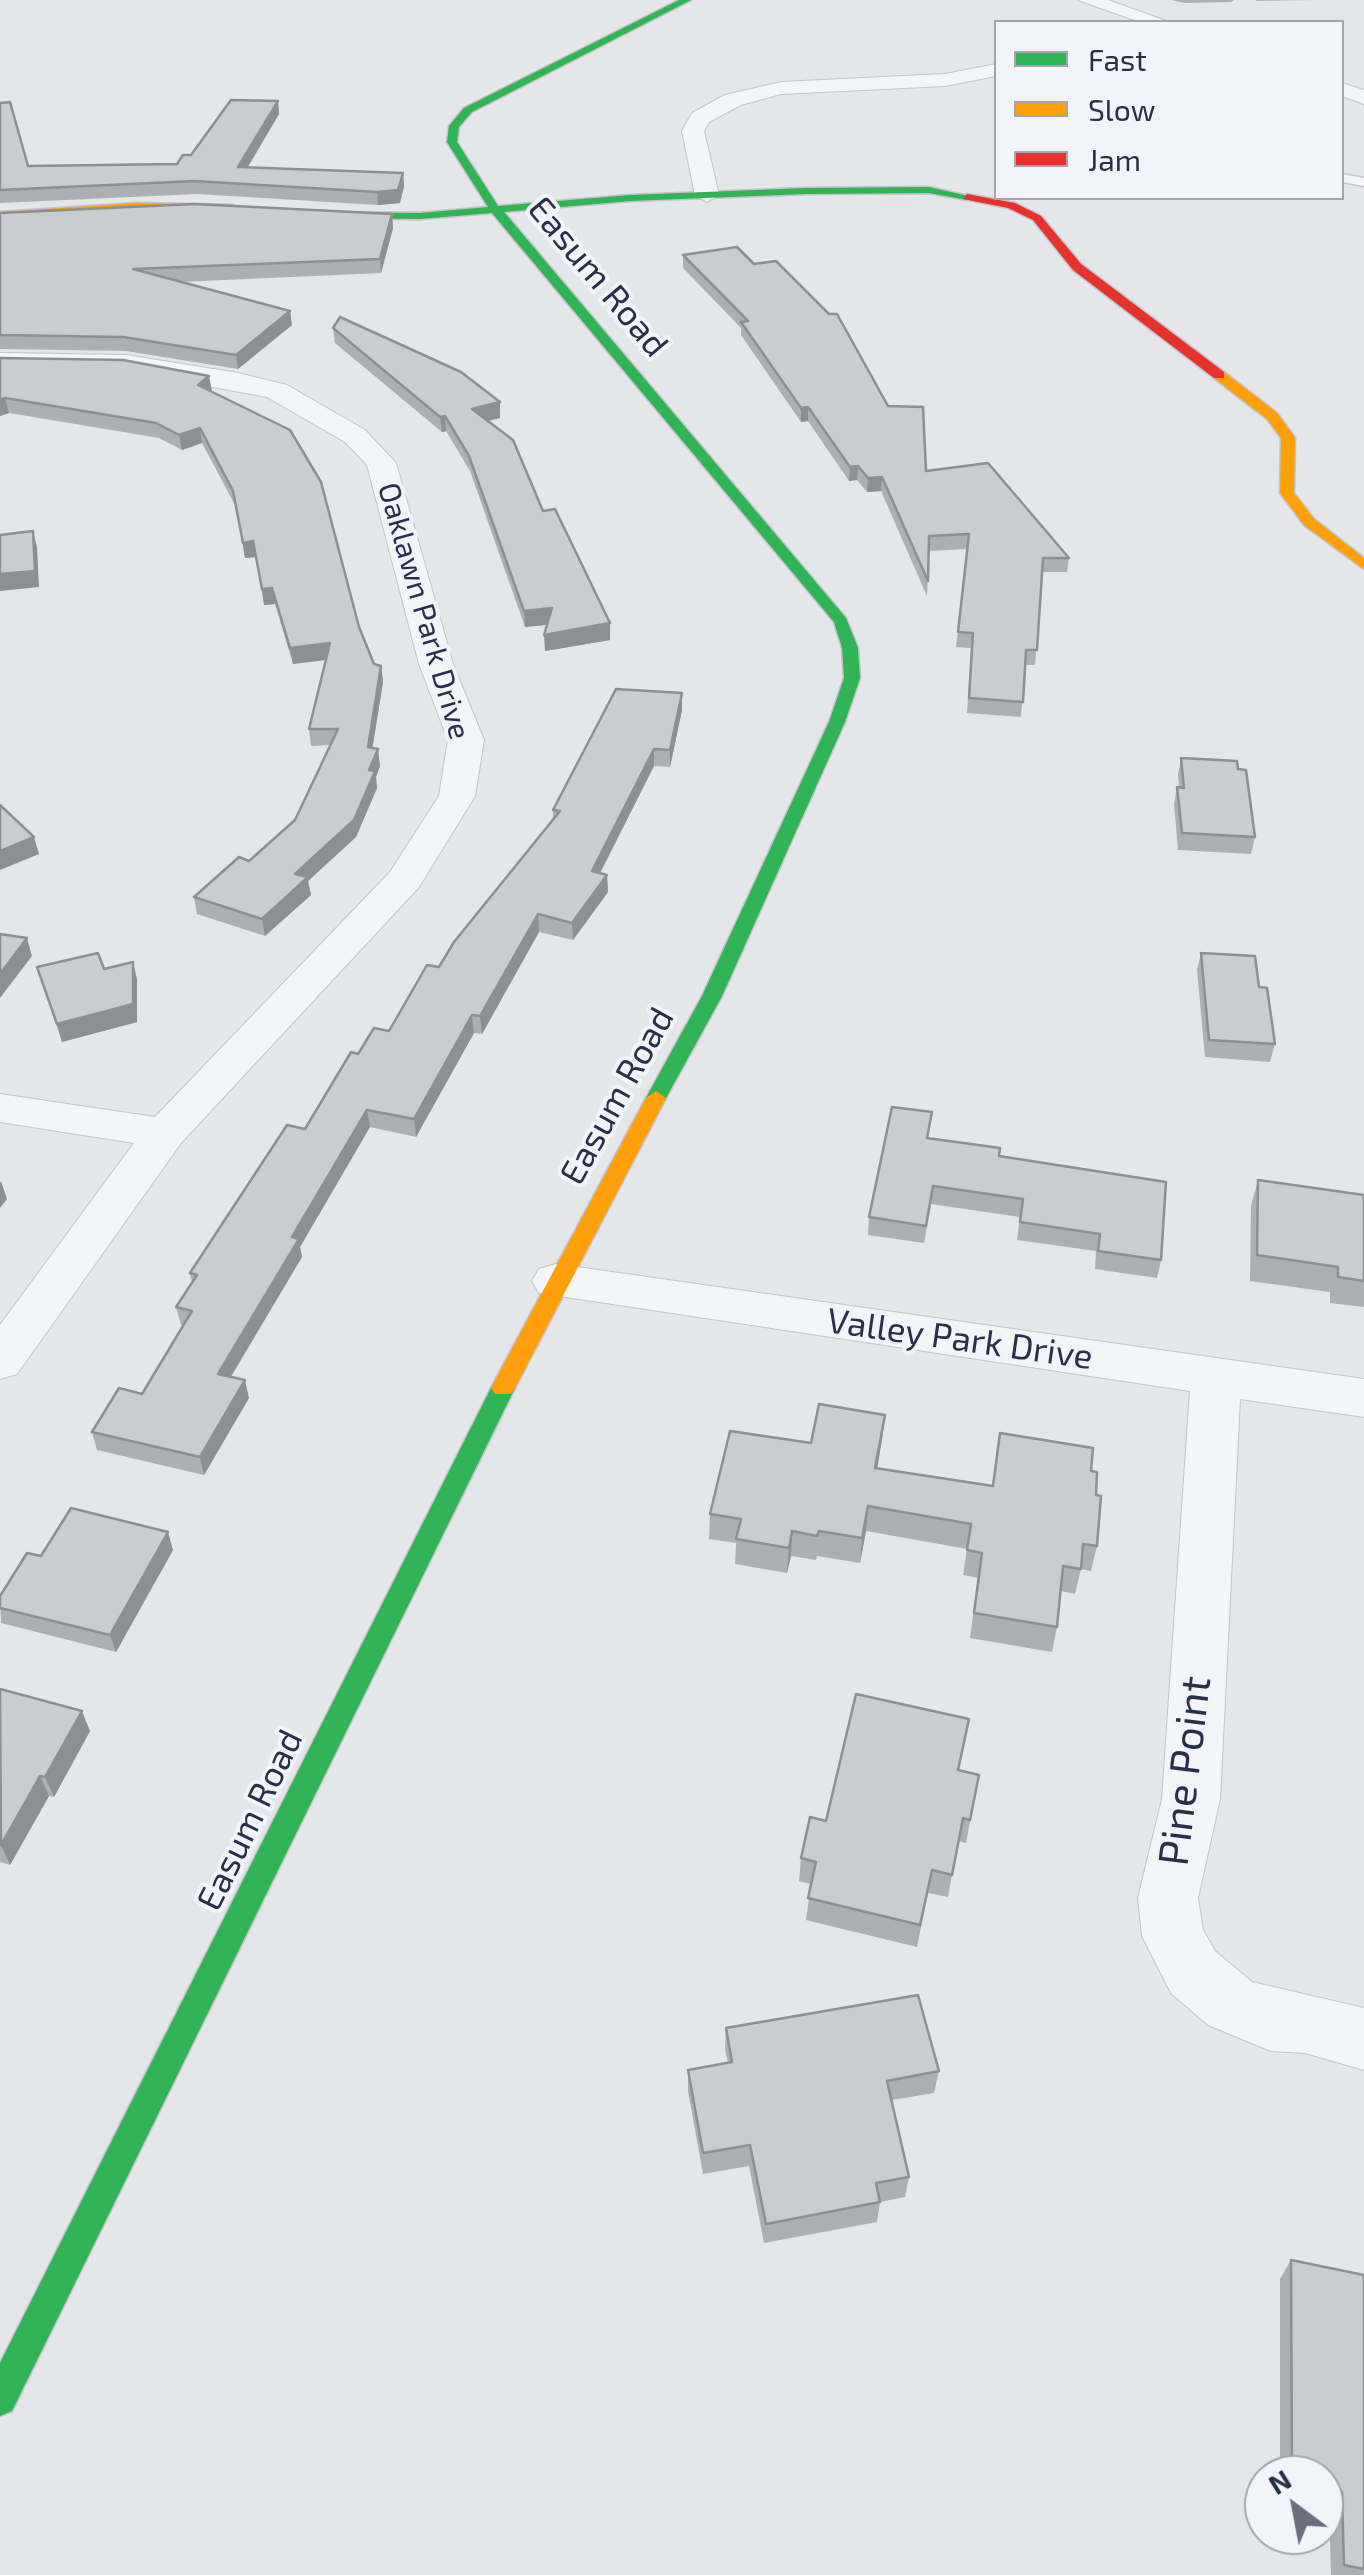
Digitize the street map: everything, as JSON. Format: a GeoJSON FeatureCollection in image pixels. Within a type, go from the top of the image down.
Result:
{"type":"FeatureCollection","features":[{"type":"Feature","properties":{"kind":"street","name":"Easum Road"},"geometry":{"type":"LineString","coordinates":[[0,2399],[556,1281],[712,996],[837,722],[852,678],[850,648],[841,622],[801,568],[494,208],[452,142],[454,126],[468,110],[514,83],[686,0]]}},
{"type":"Feature","properties":{"kind":"street"},"geometry":{"type":"LineString","coordinates":[[1088,0],[1153,20]]}},
{"type":"Feature","properties":{"kind":"street"},"geometry":{"type":"LineString","coordinates":[[707,195],[692,140],[700,118],[712,109],[781,88],[945,80],[994,70]]}},
{"type":"Feature","properties":{"kind":"street"},"geometry":{"type":"LineString","coordinates":[[286,212],[378,218],[707,195],[928,190],[994,198]]}},
{"type":"Feature","properties":{"kind":"street"},"geometry":{"type":"LineString","coordinates":[[1019,201],[1077,266],[1272,416],[1288,438],[1287,493],[1309,522],[1364,566]]}},
{"type":"Feature","properties":{"kind":"street"},"geometry":{"type":"LineString","coordinates":[[0,215],[137,206],[252,209]]}},
{"type":"Feature","properties":{"kind":"street","name":"Oaklawn Park Drive"},"geometry":{"type":"LineString","coordinates":[[0,360],[126,363],[238,381],[277,391],[355,436],[381,462],[436,664],[466,740],[458,796],[404,879],[165,1133],[0,1361]]}},
{"type":"Feature","properties":{"kind":"street"},"geometry":{"type":"LineString","coordinates":[[0,1108],[165,1133]]}},
{"type":"Feature","properties":{"kind":"street","name":"Valley Park Drive"},"geometry":{"type":"LineString","coordinates":[[556,1281],[1364,1398]]}},
{"type":"Feature","properties":{"kind":"street","name":"Pine Point"},"geometry":{"type":"LineString","coordinates":[[1216,1376],[1191,1799],[1168,1898],[1173,1936],[1194,1972],[1230,2004],[1271,2020],[1304,2022],[1364,2038]]}},
{"type":"Feature","properties":{"kind":"building"},"geometry":{"type":"Polygon","coordinates":[[[231,100],[278,101],[238,167],[403,173],[398,190],[195,181],[0,190],[0,103],[10,102],[28,166],[177,164],[183,155],[191,155],[231,100]]]}},
{"type":"Feature","properties":{"kind":"building"},"geometry":{"type":"Polygon","coordinates":[[[195,204],[392,214],[380,259],[133,269],[290,311],[236,355],[123,337],[0,335],[0,213],[195,204]]]}},
{"type":"Feature","properties":{"kind":"building"},"geometry":{"type":"Polygon","coordinates":[[[737,247],[754,264],[776,261],[829,314],[837,314],[888,406],[923,407],[926,471],[988,463],[1069,558],[1043,558],[1037,650],[1026,650],[1023,702],[969,698],[973,633],[958,632],[969,534],[929,536],[928,581],[882,477],[868,478],[858,466],[850,467],[808,407],[801,408],[741,322],[748,321],[683,255],[737,247]]]}},
{"type":"Feature","properties":{"kind":"building"},"geometry":{"type":"Polygon","coordinates":[[[340,317],[461,372],[500,402],[472,409],[513,440],[543,511],[555,509],[610,623],[544,635],[552,608],[524,611],[469,456],[445,416],[440,417],[333,328],[340,317]]]}},
{"type":"Feature","properties":{"kind":"building"},"geometry":{"type":"Polygon","coordinates":[[[0,358],[123,360],[209,376],[198,385],[290,430],[321,482],[359,627],[374,664],[381,666],[368,747],[378,749],[369,770],[375,771],[354,820],[295,874],[308,877],[262,919],[194,897],[239,857],[249,861],[295,820],[338,729],[309,729],[330,643],[290,648],[272,588],[262,589],[253,541],[243,543],[233,491],[200,428],[179,435],[156,423],[0,400],[0,358]]]}},
{"type":"Feature","properties":{"kind":"building"},"geometry":{"type":"Polygon","coordinates":[[[33,531],[35,571],[0,574],[0,535],[33,531]]]}},
{"type":"Feature","properties":{"kind":"building"},"geometry":{"type":"Polygon","coordinates":[[[616,689],[682,693],[670,750],[654,749],[592,871],[607,875],[572,923],[538,914],[480,1016],[472,1015],[414,1119],[367,1110],[292,1237],[299,1239],[218,1374],[245,1380],[200,1457],[92,1432],[119,1388],[142,1394],[192,1311],[176,1307],[197,1275],[190,1273],[287,1125],[305,1129],[351,1052],[358,1054],[374,1028],[389,1031],[427,965],[439,967],[454,942],[560,811],[553,810],[616,689]]]}},
{"type":"Feature","properties":{"kind":"building"},"geometry":{"type":"Polygon","coordinates":[[[1181,758],[1237,761],[1238,769],[1246,770],[1255,837],[1182,833],[1177,787],[1184,788],[1181,758]]]}},
{"type":"Feature","properties":{"kind":"building"},"geometry":{"type":"Polygon","coordinates":[[[0,805],[34,837],[0,851],[0,805]]]}},
{"type":"Feature","properties":{"kind":"building"},"geometry":{"type":"Polygon","coordinates":[[[0,934],[27,938],[0,974],[0,934]]]}},
{"type":"Feature","properties":{"kind":"building"},"geometry":{"type":"Polygon","coordinates":[[[98,953],[104,969],[133,962],[133,1004],[57,1024],[37,967],[98,953]]]}},
{"type":"Feature","properties":{"kind":"building"},"geometry":{"type":"Polygon","coordinates":[[[1201,953],[1255,956],[1259,987],[1267,988],[1275,1044],[1209,1040],[1201,953]]]}},
{"type":"Feature","properties":{"kind":"building"},"geometry":{"type":"Polygon","coordinates":[[[892,1107],[932,1112],[927,1138],[1000,1148],[999,1156],[1166,1182],[1161,1260],[1098,1251],[1100,1234],[1020,1222],[1023,1199],[933,1186],[926,1226],[869,1217],[892,1107]]]}},
{"type":"Feature","properties":{"kind":"building"},"geometry":{"type":"Polygon","coordinates":[[[1258,1180],[1364,1195],[1364,1281],[1338,1277],[1338,1267],[1257,1255],[1258,1180]]]}},
{"type":"Feature","properties":{"kind":"building"},"geometry":{"type":"Polygon","coordinates":[[[819,1404],[885,1415],[875,1468],[993,1486],[1000,1433],[1093,1448],[1091,1471],[1097,1472],[1096,1495],[1101,1496],[1097,1546],[1083,1544],[1081,1569],[1063,1566],[1057,1627],[974,1613],[982,1553],[967,1550],[971,1524],[868,1506],[862,1538],[792,1531],[789,1548],[736,1539],[741,1519],[710,1514],[730,1431],[811,1443],[819,1404]]]}},
{"type":"Feature","properties":{"kind":"building"},"geometry":{"type":"Polygon","coordinates":[[[71,1508],[168,1532],[110,1635],[0,1608],[0,1596],[27,1553],[41,1556],[71,1508]]]}},
{"type":"Feature","properties":{"kind":"building"},"geometry":{"type":"Polygon","coordinates":[[[0,1689],[82,1711],[1,1845],[0,1689]]]}},
{"type":"Feature","properties":{"kind":"building"},"geometry":{"type":"Polygon","coordinates":[[[856,1694],[969,1719],[958,1770],[979,1775],[970,1820],[963,1818],[952,1875],[932,1870],[920,1925],[808,1898],[816,1862],[801,1858],[810,1817],[826,1821],[856,1694]]]}},
{"type":"Feature","properties":{"kind":"building"},"geometry":{"type":"Polygon","coordinates":[[[918,1995],[939,2071],[887,2081],[909,2177],[876,2183],[880,2202],[766,2224],[750,2145],[703,2153],[688,2070],[732,2062],[726,2028],[918,1995]]]}},
{"type":"Feature","properties":{"kind":"building"},"geometry":{"type":"Polygon","coordinates":[[[1291,2260],[1364,2275],[1364,2569],[1344,2565],[1344,2455],[1292,2455],[1291,2260]]]}},
{"type":"Feature","properties":{"kind":"traffic: fast"},"geometry":{"type":"LineString","coordinates":[[656,1098],[712,996],[837,722],[852,678],[850,648],[841,621],[494,208],[452,142],[454,126],[468,110],[686,0]]}},
{"type":"Feature","properties":{"kind":"traffic: fast"},"geometry":{"type":"LineString","coordinates":[[317,215],[420,216],[630,198],[806,191],[929,190],[967,197]]}},
{"type":"Feature","properties":{"kind":"traffic: fast"},"geometry":{"type":"LineString","coordinates":[[0,2399],[503,1388]]}},
{"type":"Feature","properties":{"kind":"traffic: slow"},"geometry":{"type":"LineString","coordinates":[[0,215],[137,206],[232,208]]}},
{"type":"Feature","properties":{"kind":"traffic: slow"},"geometry":{"type":"LineString","coordinates":[[1219,375],[1272,416],[1288,438],[1287,493],[1309,522],[1364,565]]}},
{"type":"Feature","properties":{"kind":"traffic: slow"},"geometry":{"type":"LineString","coordinates":[[503,1388],[656,1098]]}},
{"type":"Feature","properties":{"kind":"traffic: jam"},"geometry":{"type":"LineString","coordinates":[[967,197],[1011,205],[1037,218],[1077,267],[1219,375]]}}]}
